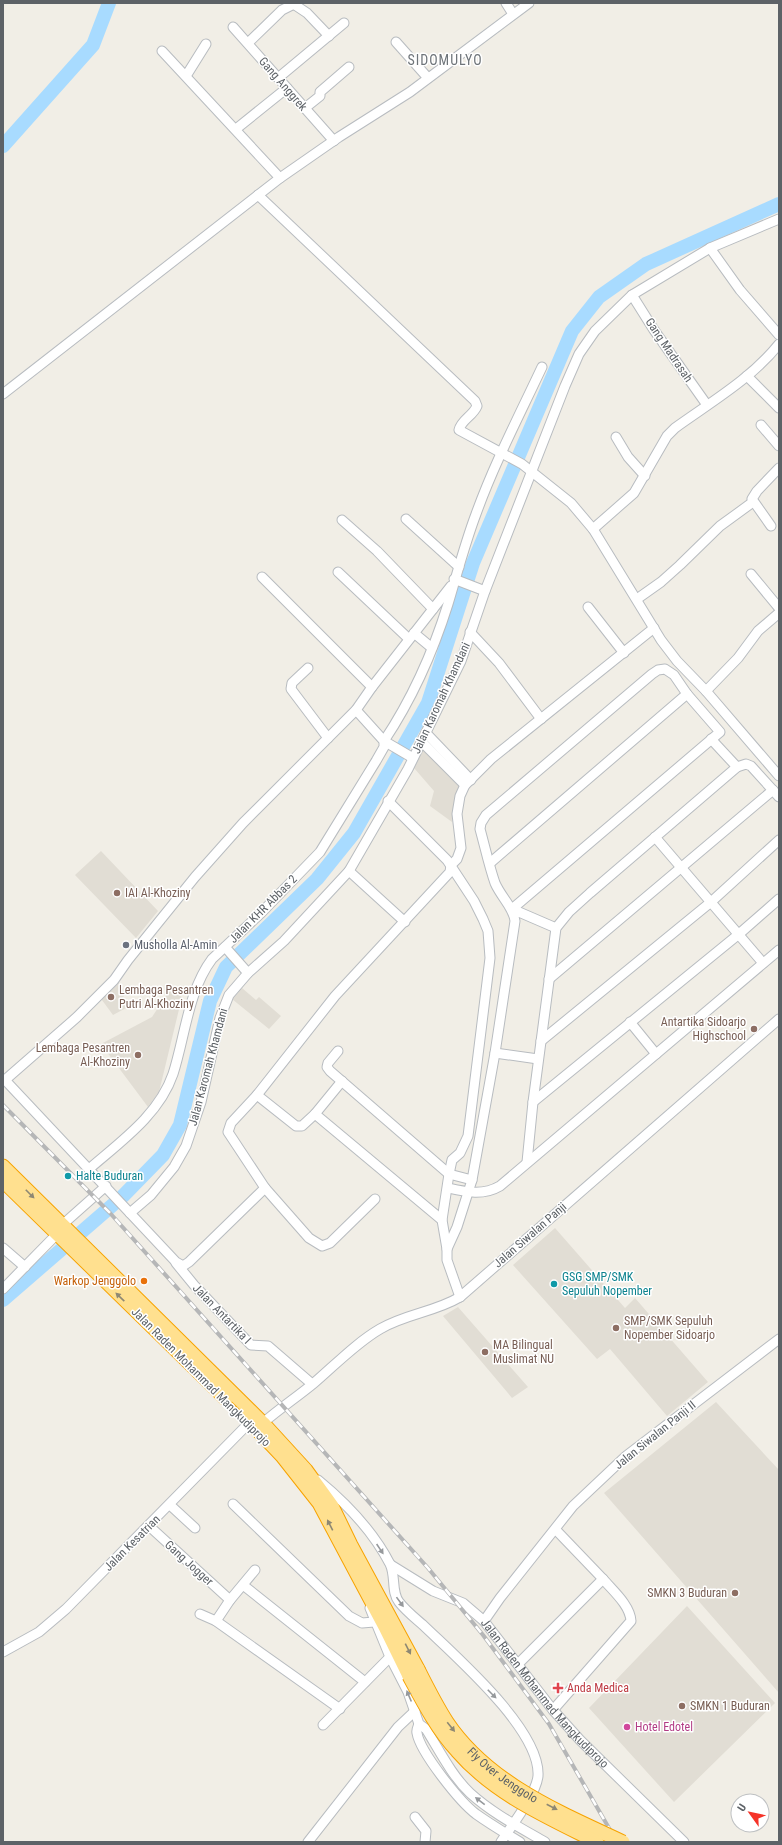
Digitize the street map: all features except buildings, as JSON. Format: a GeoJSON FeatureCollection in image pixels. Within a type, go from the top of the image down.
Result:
{"type":"FeatureCollection","features":[{"type":"Feature","properties":{"kind":"highway","name":"Jalan Raden Mohammad Mangkudiprojo"},"geometry":{"type":"LineString","coordinates":[[3,1166],[60,1231]]}},
{"type":"Feature","properties":{"kind":"highway","name":"Jalan Raden Mohammad Mangkudiprojo"},"geometry":{"type":"LineString","coordinates":[[3,1181],[60,1231],[306,1470],[332,1506],[414,1672]]}},
{"type":"Feature","properties":{"kind":"highway","name":"Jalan Raden Mohammad Mangkudiprojo"},"geometry":{"type":"LineString","coordinates":[[256,1422],[319,1503],[369,1596],[414,1672]]}},
{"type":"Feature","properties":{"kind":"highway","name":"Fly Over Jenggolo"},"geometry":{"type":"LineString","coordinates":[[414,1672],[442,1731],[456,1751],[474,1769],[496,1787],[536,1812],[597,1842]]}},
{"type":"Feature","properties":{"kind":"highway","name":"Fly Over Jenggolo"},"geometry":{"type":"LineString","coordinates":[[414,1672],[448,1723],[484,1764],[529,1795],[623,1842]]}},
{"type":"Feature","properties":{"kind":"street"},"geometry":{"type":"LineString","coordinates":[[506,3],[514,14]]}},
{"type":"Feature","properties":{"kind":"street"},"geometry":{"type":"LineString","coordinates":[[3,394],[280,178],[410,92],[529,3]]}},
{"type":"Feature","properties":{"kind":"street"},"geometry":{"type":"LineString","coordinates":[[248,43],[282,10],[293,4],[307,13],[329,36]]}},
{"type":"Feature","properties":{"kind":"street"},"geometry":{"type":"LineString","coordinates":[[278,78],[344,23]]}},
{"type":"Feature","properties":{"kind":"street","name":"Gang Anggrek"},"geometry":{"type":"LineString","coordinates":[[233,26],[334,141]]}},
{"type":"Feature","properties":{"kind":"street"},"geometry":{"type":"LineString","coordinates":[[396,42],[428,78]]}},
{"type":"Feature","properties":{"kind":"street"},"geometry":{"type":"LineString","coordinates":[[186,76],[206,44]]}},
{"type":"Feature","properties":{"kind":"street"},"geometry":{"type":"LineString","coordinates":[[162,51],[280,178]]}},
{"type":"Feature","properties":{"kind":"street"},"geometry":{"type":"LineString","coordinates":[[305,108],[320,96],[320,92],[349,67]]}},
{"type":"Feature","properties":{"kind":"street"},"geometry":{"type":"LineString","coordinates":[[236,129],[287,88]]}},
{"type":"Feature","properties":{"kind":"street"},"geometry":{"type":"LineString","coordinates":[[258,195],[475,401],[477,406],[476,410],[460,426],[459,430],[522,464],[571,503],[593,529],[654,628],[677,661],[706,691],[779,776]]}},
{"type":"Feature","properties":{"kind":"street","name":"Jalan Karomah Khamdani"},"geometry":{"type":"LineString","coordinates":[[130,1213],[151,1195],[181,1157],[201,1102],[215,1035],[229,995],[246,971],[284,941],[349,871],[388,801],[410,756],[422,742],[460,661],[470,632],[481,589],[533,472],[565,386],[579,354],[594,331],[632,295],[710,248],[779,219]]}},
{"type":"Feature","properties":{"kind":"street"},"geometry":{"type":"LineString","coordinates":[[710,248],[740,290],[779,335]]}},
{"type":"Feature","properties":{"kind":"street","name":"Gang Madrasah"},"geometry":{"type":"LineString","coordinates":[[632,295],[654,330],[707,405]]}},
{"type":"Feature","properties":{"kind":"street"},"geometry":{"type":"LineString","coordinates":[[593,529],[634,493],[667,436],[675,428],[747,376],[770,355],[779,344]]}},
{"type":"Feature","properties":{"kind":"street"},"geometry":{"type":"LineString","coordinates":[[4,1079],[78,1017],[114,980],[128,960],[195,877],[242,823],[356,710],[372,687],[456,581],[475,515],[505,454],[542,368]]}},
{"type":"Feature","properties":{"kind":"street"},"geometry":{"type":"LineString","coordinates":[[747,376],[779,408]]}},
{"type":"Feature","properties":{"kind":"street"},"geometry":{"type":"LineString","coordinates":[[761,425],[779,446]]}},
{"type":"Feature","properties":{"kind":"street"},"geometry":{"type":"LineString","coordinates":[[616,437],[628,457],[645,476]]}},
{"type":"Feature","properties":{"kind":"street"},"geometry":{"type":"LineString","coordinates":[[771,526],[752,499],[757,490],[779,468]]}},
{"type":"Feature","properties":{"kind":"street"},"geometry":{"type":"LineString","coordinates":[[637,599],[661,582],[720,526],[753,502]]}},
{"type":"Feature","properties":{"kind":"street"},"geometry":{"type":"LineString","coordinates":[[406,519],[459,567]]}},
{"type":"Feature","properties":{"kind":"street"},"geometry":{"type":"LineString","coordinates":[[342,520],[376,551],[433,609]]}},
{"type":"Feature","properties":{"kind":"street"},"geometry":{"type":"LineString","coordinates":[[338,572],[412,636],[432,648]]}},
{"type":"Feature","properties":{"kind":"street"},"geometry":{"type":"LineString","coordinates":[[751,574],[779,608]]}},
{"type":"Feature","properties":{"kind":"street"},"geometry":{"type":"LineString","coordinates":[[262,577],[372,687]]}},
{"type":"Feature","properties":{"kind":"street"},"geometry":{"type":"LineString","coordinates":[[456,581],[481,589]]}},
{"type":"Feature","properties":{"kind":"street","name":"Jalan KHR Abbas 2"},"geometry":{"type":"LineString","coordinates":[[89,1169],[134,1131],[160,1102],[173,1075],[201,977],[212,959],[226,948],[320,852],[384,746],[388,743],[415,690],[456,581]]}},
{"type":"Feature","properties":{"kind":"street"},"geometry":{"type":"LineString","coordinates":[[588,606],[624,653]]}},
{"type":"Feature","properties":{"kind":"street"},"geometry":{"type":"LineString","coordinates":[[706,691],[738,658],[758,631],[779,613]]}},
{"type":"Feature","properties":{"kind":"street"},"geometry":{"type":"LineString","coordinates":[[375,1199],[330,1243],[322,1246],[309,1238],[265,1188],[228,1132],[231,1123],[258,1095],[335,996],[448,876],[451,865],[457,858],[461,848],[456,814],[460,796],[468,782],[491,759],[654,628]]}},
{"type":"Feature","properties":{"kind":"street"},"geometry":{"type":"LineString","coordinates":[[470,632],[499,663],[541,720]]}},
{"type":"Feature","properties":{"kind":"street"},"geometry":{"type":"LineString","coordinates":[[308,668],[292,683],[291,688],[328,738]]}},
{"type":"Feature","properties":{"kind":"street"},"geometry":{"type":"LineString","coordinates":[[446,1249],[457,1227],[472,1180],[515,921],[512,909],[501,894],[490,863],[480,829],[483,819],[658,670],[665,669],[669,671],[720,732]]}},
{"type":"Feature","properties":{"kind":"street"},"geometry":{"type":"LineString","coordinates":[[490,863],[687,694]]}},
{"type":"Feature","properties":{"kind":"street"},"geometry":{"type":"LineString","coordinates":[[356,710],[388,743],[410,756]]}},
{"type":"Feature","properties":{"kind":"street"},"geometry":{"type":"LineString","coordinates":[[512,909],[711,739],[732,723]]}},
{"type":"Feature","properties":{"kind":"street"},"geometry":{"type":"LineString","coordinates":[[426,733],[468,782]]}},
{"type":"Feature","properties":{"kind":"street"},"geometry":{"type":"LineString","coordinates":[[711,739],[737,767]]}},
{"type":"Feature","properties":{"kind":"street"},"geometry":{"type":"LineString","coordinates":[[422,742],[468,782]]}},
{"type":"Feature","properties":{"kind":"street"},"geometry":{"type":"LineString","coordinates":[[527,1162],[540,1041],[556,928],[569,912],[737,767],[746,764],[751,766],[776,794],[681,868],[549,979]]}},
{"type":"Feature","properties":{"kind":"street"},"geometry":{"type":"LineString","coordinates":[[388,801],[443,855],[451,865],[474,901],[488,931],[490,958],[468,1136],[460,1153],[452,1160],[442,1220],[447,1260],[460,1297]]}},
{"type":"Feature","properties":{"kind":"street"},"geometry":{"type":"LineString","coordinates":[[655,837],[763,963]]}},
{"type":"Feature","properties":{"kind":"street"},"geometry":{"type":"LineString","coordinates":[[540,1041],[711,902],[779,840]]}},
{"type":"Feature","properties":{"kind":"street"},"geometry":{"type":"LineString","coordinates":[[349,871],[405,922]]}},
{"type":"Feature","properties":{"kind":"street"},"geometry":{"type":"LineString","coordinates":[[533,1102],[739,934],[779,899]]}},
{"type":"Feature","properties":{"kind":"street"},"geometry":{"type":"LineString","coordinates":[[512,909],[556,928]]}},
{"type":"Feature","properties":{"kind":"street"},"geometry":{"type":"LineString","coordinates":[[226,948],[246,971]]}},
{"type":"Feature","properties":{"kind":"street"},"geometry":{"type":"LineString","coordinates":[[448,1188],[477,1193],[495,1189],[779,950]]}},
{"type":"Feature","properties":{"kind":"street","name":"Jalan Siwalan Panji"},"geometry":{"type":"LineString","coordinates":[[256,1422],[312,1384],[366,1338],[381,1328],[448,1304],[460,1297],[779,1019]]}},
{"type":"Feature","properties":{"kind":"street"},"geometry":{"type":"LineString","coordinates":[[630,1022],[656,1054]]}},
{"type":"Feature","properties":{"kind":"street"},"geometry":{"type":"LineString","coordinates":[[338,1051],[328,1063],[327,1067],[449,1174],[472,1180]]}},
{"type":"Feature","properties":{"kind":"street"},"geometry":{"type":"LineString","coordinates":[[494,1054],[538,1059]]}},
{"type":"Feature","properties":{"kind":"street","name":"Jalan Antartika I"},"geometry":{"type":"LineString","coordinates":[[4,1079],[123,1204],[176,1262],[194,1285],[251,1345],[268,1346],[312,1384]]}},
{"type":"Feature","properties":{"kind":"street"},"geometry":{"type":"LineString","coordinates":[[258,1095],[296,1126],[302,1126],[315,1114],[342,1081]]}},
{"type":"Feature","properties":{"kind":"street"},"geometry":{"type":"LineString","coordinates":[[315,1114],[442,1220]]}},
{"type":"Feature","properties":{"kind":"street"},"geometry":{"type":"LineString","coordinates":[[3,1289],[106,1186]]}},
{"type":"Feature","properties":{"kind":"street"},"geometry":{"type":"LineString","coordinates":[[176,1262],[183,1266],[189,1262],[265,1188]]}},
{"type":"Feature","properties":{"kind":"street"},"geometry":{"type":"LineString","coordinates":[[3,1248],[25,1267]]}},
{"type":"Feature","properties":{"kind":"street","name":"Jalan Siwalan Panji II"},"geometry":{"type":"LineString","coordinates":[[484,1621],[500,1598],[556,1530],[573,1506],[626,1456],[779,1339]]}},
{"type":"Feature","properties":{"kind":"street","name":"Jalan Kesatrian"},"geometry":{"type":"LineString","coordinates":[[3,1652],[51,1623],[256,1422]]}},
{"type":"Feature","properties":{"kind":"street","name":"Jalan Raden Mohammad Mangkudiprojo"},"geometry":{"type":"LineString","coordinates":[[306,1470],[360,1520],[391,1565],[434,1591],[463,1603],[484,1621],[553,1710],[580,1740],[684,1842]]}},
{"type":"Feature","properties":{"kind":"street"},"geometry":{"type":"LineString","coordinates":[[233,1504],[349,1616],[362,1623],[374,1622]]}},
{"type":"Feature","properties":{"kind":"street"},"geometry":{"type":"LineString","coordinates":[[170,1505],[195,1528]]}},
{"type":"Feature","properties":{"kind":"street","name":"Gang Jogger"},"geometry":{"type":"LineString","coordinates":[[149,1526],[230,1600]]}},
{"type":"Feature","properties":{"kind":"street"},"geometry":{"type":"LineString","coordinates":[[553,1710],[631,1621],[627,1609],[603,1579],[556,1530]]}},
{"type":"Feature","properties":{"kind":"street","name":"Jalan Raden Mohammad Mangkudiprojo"},"geometry":{"type":"LineString","coordinates":[[391,1565],[397,1601],[499,1701],[522,1731],[534,1754],[538,1776],[536,1782],[526,1802],[506,1834],[476,1813],[456,1794],[432,1763],[417,1733],[419,1724]]}},
{"type":"Feature","properties":{"kind":"street"},"geometry":{"type":"LineString","coordinates":[[216,1621],[230,1600],[255,1570]]}},
{"type":"Feature","properties":{"kind":"street"},"geometry":{"type":"LineString","coordinates":[[518,1664],[603,1579]]}},
{"type":"Feature","properties":{"kind":"street"},"geometry":{"type":"LineString","coordinates":[[243,1585],[366,1682]]}},
{"type":"Feature","properties":{"kind":"street","name":"Jalan Raden Mohammad Mangkudiprojo"},"geometry":{"type":"LineString","coordinates":[[369,1596],[374,1622],[408,1692],[419,1724],[426,1729],[469,1792],[512,1823]]}},
{"type":"Feature","properties":{"kind":"street"},"geometry":{"type":"LineString","coordinates":[[200,1614],[216,1621],[340,1709]]}},
{"type":"Feature","properties":{"kind":"street"},"geometry":{"type":"LineString","coordinates":[[323,1725],[390,1657]]}},
{"type":"Feature","properties":{"kind":"street"},"geometry":{"type":"LineString","coordinates":[[308,1842],[398,1727],[414,1711]]}},
{"type":"Feature","properties":{"kind":"street"},"geometry":{"type":"LineString","coordinates":[[415,1817],[426,1831],[425,1842]]}},
{"type":"Feature","properties":{"kind":"street"},"geometry":{"type":"LineString","coordinates":[[512,1823],[545,1842]]}},
{"type":"Feature","properties":{"kind":"street"},"geometry":{"type":"LineString","coordinates":[[501,1842],[506,1834],[520,1842]]}},
{"type":"Feature","properties":{"kind":"shaded area"},"geometry":{"type":"Polygon","coordinates":[[[428,740],[460,786],[456,796],[452,822],[430,806],[434,791],[414,768],[428,740]]]}},
{"type":"Feature","properties":{"kind":"shaded area","name":"IAI Al-Khoziny"},"geometry":{"type":"Polygon","coordinates":[[[101,851],[158,911],[136,938],[75,875],[101,851]]]}},
{"type":"Feature","properties":{"kind":"shaded area","name":"Lembaga Pesantren Putri Al-Khoziny"},"geometry":{"type":"Polygon","coordinates":[[[115,978],[126,994],[121,999],[126,1008],[113,1015],[99,996],[115,978]]]}},
{"type":"Feature","properties":{"kind":"shaded area"},"geometry":{"type":"Polygon","coordinates":[[[242,988],[256,1000],[259,997],[281,1016],[269,1029],[232,999],[242,988]]]}},
{"type":"Feature","properties":{"kind":"shaded area","name":"Lembaga Pesantren Al-Khoziny"},"geometry":{"type":"Polygon","coordinates":[[[169,991],[182,997],[159,1092],[148,1107],[101,1044],[152,1017],[169,991]]]}},
{"type":"Feature","properties":{"kind":"shaded area","name":"SMP/SMK Sepuluh Nopember Sidoarjo"},"geometry":{"type":"Polygon","coordinates":[[[555,1228],[625,1308],[635,1298],[708,1382],[667,1416],[610,1349],[597,1359],[513,1265],[555,1228]]]}},
{"type":"Feature","properties":{"kind":"shaded area","name":"MA Bilingual Muslimat NU"},"geometry":{"type":"Polygon","coordinates":[[[458,1307],[528,1387],[512,1398],[443,1316],[458,1307]]]}},
{"type":"Feature","properties":{"kind":"shaded area","name":"SMKN 3 Buduran"},"geometry":{"type":"Polygon","coordinates":[[[716,1402],[779,1470],[779,1693],[604,1493],[716,1402]]]}},
{"type":"Feature","properties":{"kind":"shaded area","name":"SMKN 1 Buduran"},"geometry":{"type":"Polygon","coordinates":[[[687,1606],[775,1703],[674,1802],[589,1708],[687,1606]]]}},
{"type":"Feature","properties":{"kind":"waterway"},"geometry":{"type":"LineString","coordinates":[[3,146],[93,45],[109,3]]}},
{"type":"Feature","properties":{"kind":"waterway"},"geometry":{"type":"LineString","coordinates":[[3,1300],[123,1196],[163,1155],[180,1125],[210,1001],[226,967],[317,879],[354,833],[428,703],[473,563],[572,331],[599,297],[646,264],[779,204]]}},
{"type":"Feature","properties":{"kind":"railway"},"geometry":{"type":"LineString","coordinates":[[3,1105],[110,1213],[428,1568],[483,1635],[549,1724],[617,1842]]}},
{"type":"Feature","properties":{"kind":"place","name":"IAI Al-Khoziny"},"geometry":{"type":"Point","coordinates":[117,893]}},
{"type":"Feature","properties":{"kind":"place","name":"Musholla Al-Amin"},"geometry":{"type":"Point","coordinates":[126,945]}},
{"type":"Feature","properties":{"kind":"place","name":"Lembaga Pesantren Putri Al-Khoziny"},"geometry":{"type":"Point","coordinates":[111,997]}},
{"type":"Feature","properties":{"kind":"place","name":"Antartika Sidoarjo Highschool"},"geometry":{"type":"Point","coordinates":[754,1029]}},
{"type":"Feature","properties":{"kind":"place","name":"Lembaga Pesantren Al-Khoziny"},"geometry":{"type":"Point","coordinates":[138,1055]}},
{"type":"Feature","properties":{"kind":"place","name":"Halte Buduran"},"geometry":{"type":"Point","coordinates":[68,1176]}},
{"type":"Feature","properties":{"kind":"place","name":"Warkop Jenggolo"},"geometry":{"type":"Point","coordinates":[144,1281]}},
{"type":"Feature","properties":{"kind":"place","name":"GSG SMP/SMK Sepuluh Nopember"},"geometry":{"type":"Point","coordinates":[554,1284]}},
{"type":"Feature","properties":{"kind":"place","name":"SMP/SMK Sepuluh Nopember Sidoarjo"},"geometry":{"type":"Point","coordinates":[616,1328]}},
{"type":"Feature","properties":{"kind":"place","name":"MA Bilingual Muslimat NU"},"geometry":{"type":"Point","coordinates":[485,1352]}},
{"type":"Feature","properties":{"kind":"place","name":"SMKN 3 Buduran"},"geometry":{"type":"Point","coordinates":[735,1593]}},
{"type":"Feature","properties":{"kind":"place","name":"Anda Medica"},"geometry":{"type":"Point","coordinates":[558,1688]}},
{"type":"Feature","properties":{"kind":"place","name":"SMKN 1 Buduran"},"geometry":{"type":"Point","coordinates":[682,1706]}},
{"type":"Feature","properties":{"kind":"place","name":"Hotel Edotel"},"geometry":{"type":"Point","coordinates":[627,1727]}},
{"type":"Feature","properties":{"kind":"district","name":"SIDOMULYO"},"geometry":{"type":"Point","coordinates":[445,60]}}]}
